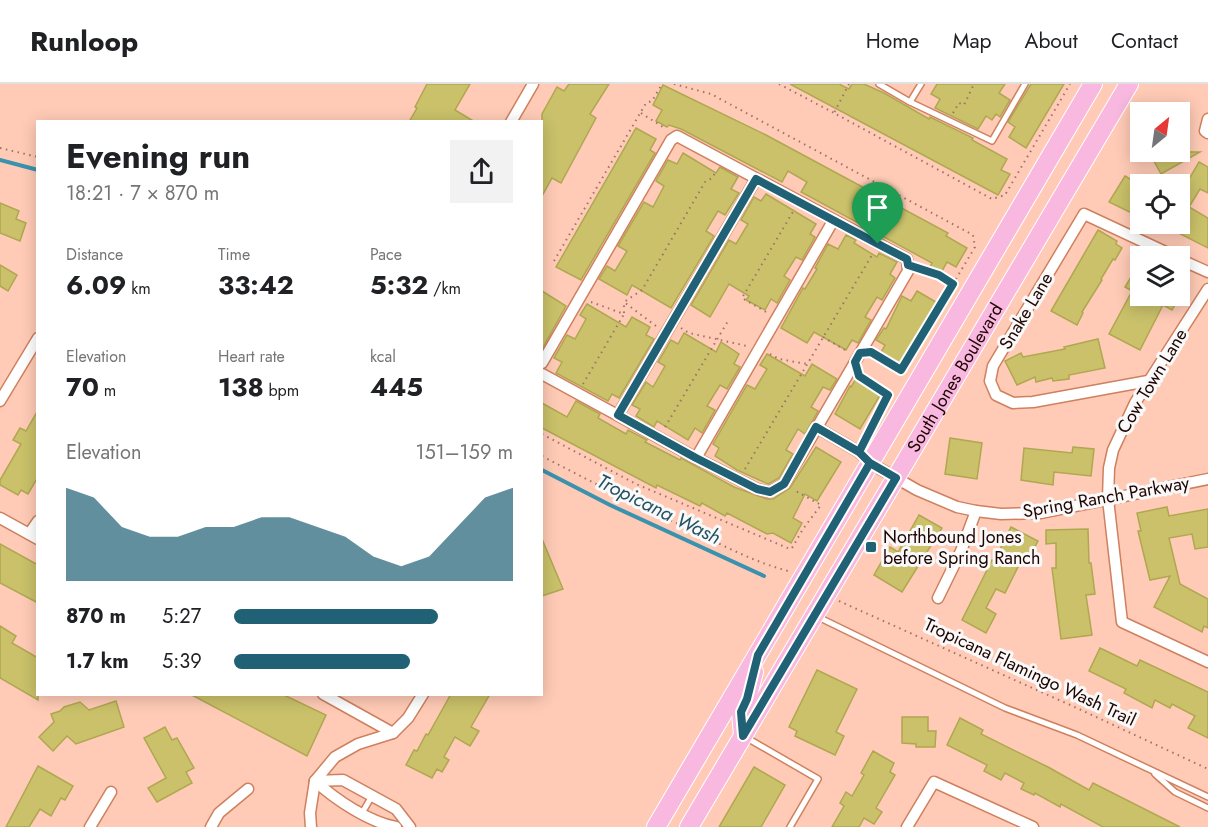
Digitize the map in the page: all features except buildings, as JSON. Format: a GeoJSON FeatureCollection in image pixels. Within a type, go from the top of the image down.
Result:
{"type":"FeatureCollection","features":[{"type":"Feature","properties":{"kind":"main road","name":"South Jones Boulevard"},"geometry":{"type":"LineString","coordinates":[[656,827],[758,655],[865,458],[936,348],[1093,84]]}},
{"type":"Feature","properties":{"kind":"main road","name":"South Jones Boulevard"},"geometry":{"type":"LineString","coordinates":[[688,827],[1129,84]]}},
{"type":"Feature","properties":{"kind":"main road"},"geometry":{"type":"LineString","coordinates":[[743,736],[741,712],[747,699],[758,655]]}},
{"type":"Feature","properties":{"kind":"street"},"geometry":{"type":"LineString","coordinates":[[513,120],[533,84]]}},
{"type":"Feature","properties":{"kind":"street"},"geometry":{"type":"LineString","coordinates":[[1207,132],[1208,119]]}},
{"type":"Feature","properties":{"kind":"street"},"geometry":{"type":"LineString","coordinates":[[543,361],[673,137],[677,136],[907,259],[908,271],[784,484],[770,492],[757,489],[696,458],[543,375]]}},
{"type":"Feature","properties":{"kind":"street"},"geometry":{"type":"LineString","coordinates":[[618,415],[756,179]]}},
{"type":"Feature","properties":{"kind":"street","name":"Snake Lane"},"geometry":{"type":"LineString","coordinates":[[1148,381],[1033,402],[1013,403],[996,395],[990,381],[990,373],[1084,214],[1153,246]]}},
{"type":"Feature","properties":{"kind":"street"},"geometry":{"type":"LineString","coordinates":[[696,458],[833,221]]}},
{"type":"Feature","properties":{"kind":"street"},"geometry":{"type":"LineString","coordinates":[[1190,264],[1208,272]]}},
{"type":"Feature","properties":{"kind":"street","name":"Cow Town Lane"},"geometry":{"type":"LineString","coordinates":[[1208,289],[1148,381],[1125,421],[1113,450],[1109,468],[1108,499],[1122,622],[1208,662]]}},
{"type":"Feature","properties":{"kind":"street"},"geometry":{"type":"LineString","coordinates":[[0,401],[36,341]]}},
{"type":"Feature","properties":{"kind":"street","name":"Spring Ranch Parkway"},"geometry":{"type":"LineString","coordinates":[[816,427],[896,478],[937,499],[976,511],[1000,514],[1041,513],[1208,479]]}},
{"type":"Feature","properties":{"kind":"street"},"geometry":{"type":"LineString","coordinates":[[938,598],[961,551],[976,511]]}},
{"type":"Feature","properties":{"kind":"street"},"geometry":{"type":"LineString","coordinates":[[0,518],[33,537]]}},
{"type":"Feature","properties":{"kind":"street"},"geometry":{"type":"LineString","coordinates":[[327,696],[393,733]]}},
{"type":"Feature","properties":{"kind":"street"},"geometry":{"type":"LineString","coordinates":[[312,827],[310,813],[315,781],[335,757],[358,744],[393,733],[408,718],[422,696]]}},
{"type":"Feature","properties":{"kind":"street"},"geometry":{"type":"LineString","coordinates":[[315,781],[343,780],[396,809],[410,827]]}},
{"type":"Feature","properties":{"kind":"street"},"geometry":{"type":"LineString","coordinates":[[315,781],[332,796],[384,825],[396,827]]}},
{"type":"Feature","properties":{"kind":"street"},"geometry":{"type":"LineString","coordinates":[[907,827],[934,782],[1033,827]]}},
{"type":"Feature","properties":{"kind":"street"},"geometry":{"type":"LineString","coordinates":[[211,827],[219,813],[248,789]]}},
{"type":"Feature","properties":{"kind":"street"},"geometry":{"type":"LineString","coordinates":[[90,827],[111,792]]}},
{"type":"Feature","properties":{"kind":"lane"},"geometry":{"type":"LineString","coordinates":[[879,84],[910,102],[992,141],[1025,84]]}},
{"type":"Feature","properties":{"kind":"lane"},"geometry":{"type":"LineString","coordinates":[[910,102],[921,84]]}},
{"type":"Feature","properties":{"kind":"lane"},"geometry":{"type":"LineString","coordinates":[[815,615],[1005,708],[1077,735],[1208,797]]}},
{"type":"Feature","properties":{"kind":"lane"},"geometry":{"type":"LineString","coordinates":[[743,736],[818,779],[790,827]]}},
{"type":"Feature","properties":{"kind":"lane"},"geometry":{"type":"LineString","coordinates":[[1149,769],[1174,792],[1208,808]]}},
{"type":"Feature","properties":{"kind":"lane"},"geometry":{"type":"LineString","coordinates":[[362,813],[372,796]]}},
{"type":"Feature","properties":{"kind":"path"},"geometry":{"type":"LineString","coordinates":[[554,261],[646,103],[652,101],[662,84]]}},
{"type":"Feature","properties":{"kind":"path"},"geometry":{"type":"LineString","coordinates":[[674,84],[711,94],[973,235],[975,247],[901,370],[871,352],[857,357]]}},
{"type":"Feature","properties":{"kind":"path"},"geometry":{"type":"LineString","coordinates":[[779,84],[992,199],[1005,195],[1070,84]]}},
{"type":"Feature","properties":{"kind":"path"},"geometry":{"type":"LineString","coordinates":[[834,113],[849,84]]}},
{"type":"Feature","properties":{"kind":"path"},"geometry":{"type":"LineString","coordinates":[[949,121],[959,103],[964,105],[974,84]]}},
{"type":"Feature","properties":{"kind":"path"},"geometry":{"type":"LineString","coordinates":[[641,113],[677,136]]}},
{"type":"Feature","properties":{"kind":"path"},"geometry":{"type":"LineString","coordinates":[[0,148],[36,157]]}},
{"type":"Feature","properties":{"kind":"path"},"geometry":{"type":"LineString","coordinates":[[777,319],[742,298],[795,209],[793,199]]}},
{"type":"Feature","properties":{"kind":"path"},"geometry":{"type":"LineString","coordinates":[[731,476],[743,473],[878,244]]}},
{"type":"Feature","properties":{"kind":"path"},"geometry":{"type":"LineString","coordinates":[[908,265],[939,275],[953,284]]}},
{"type":"Feature","properties":{"kind":"path"},"geometry":{"type":"LineString","coordinates":[[580,297],[598,307],[624,314]]}},
{"type":"Feature","properties":{"kind":"path"},"geometry":{"type":"LineString","coordinates":[[577,393],[624,314],[624,302]]}},
{"type":"Feature","properties":{"kind":"path"},"geometry":{"type":"LineString","coordinates":[[658,437],[728,321]]}},
{"type":"Feature","properties":{"kind":"path"},"geometry":{"type":"LineString","coordinates":[[823,337],[857,357]]}},
{"type":"Feature","properties":{"kind":"path"},"geometry":{"type":"LineString","coordinates":[[857,357],[859,376],[888,395],[865,458]]}},
{"type":"Feature","properties":{"kind":"path"},"geometry":{"type":"LineString","coordinates":[[543,435],[636,484],[792,548],[821,505],[784,484]]}},
{"type":"Feature","properties":{"kind":"path"},"geometry":{"type":"LineString","coordinates":[[543,456],[703,536],[770,566],[791,572]]}},
{"type":"Feature","properties":{"kind":"path","name":"Tropicana Flamingo Wash Trail"},"geometry":{"type":"LineString","coordinates":[[840,602],[1208,770]]}},
{"type":"Feature","properties":{"kind":"waterway","name":"Tropicana Wash"},"geometry":{"type":"LineString","coordinates":[[0,160],[36,169]]}},
{"type":"Feature","properties":{"kind":"waterway","name":"Tropicana Wash"},"geometry":{"type":"LineString","coordinates":[[543,471],[610,505],[764,576]]}},
{"type":"Feature","properties":{"kind":"place","name":"Northbound Jones before Spring Ranch"},"geometry":{"type":"Point","coordinates":[871,547]}},
{"type":"Feature","properties":{"kind":"route"},"geometry":{"type":"LineString","coordinates":[[878,244],[756,179],[618,415],[757,489],[770,492],[784,484],[816,427],[859,452],[870,463],[758,655],[747,699],[741,712],[743,736],[896,478],[870,463],[859,452],[888,395],[859,376],[855,362],[860,353],[871,352],[901,370],[953,284],[939,275],[908,265],[907,259],[878,244]]}}]}
